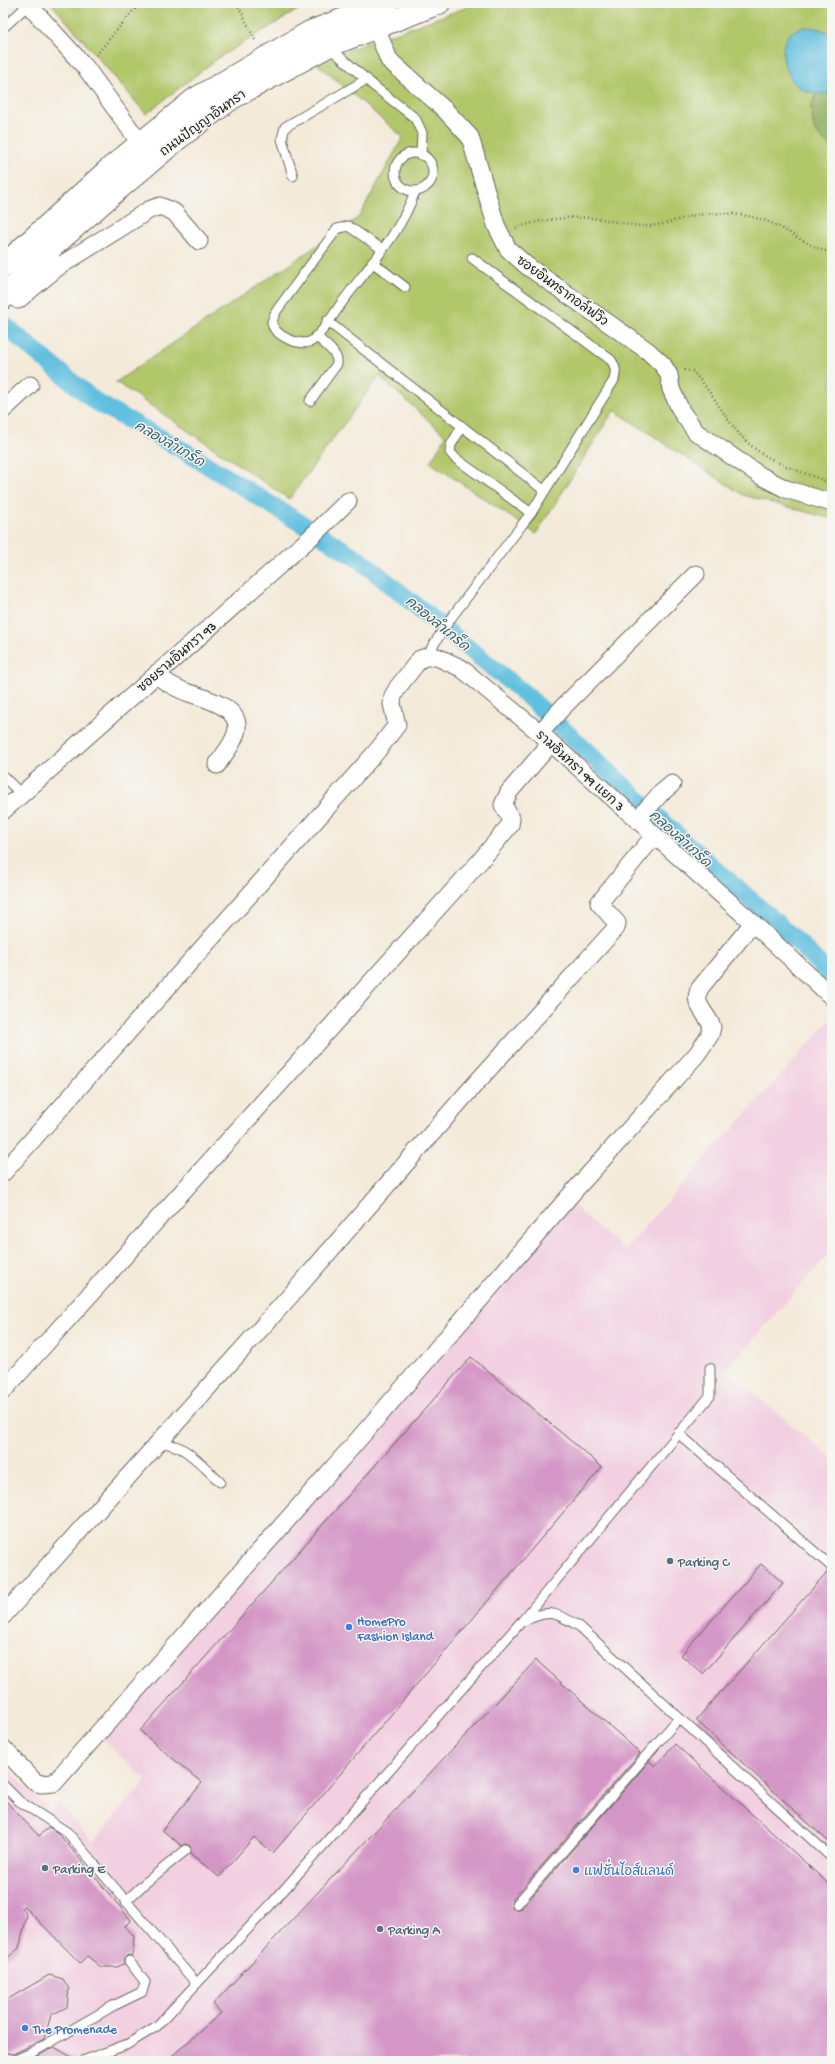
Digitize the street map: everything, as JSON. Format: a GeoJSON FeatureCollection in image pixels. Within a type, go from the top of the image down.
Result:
{"type":"FeatureCollection","features":[{"type":"Feature","properties":{"kind":"main road","name":"ถนนปัญญาอินทรา"},"geometry":{"type":"LineString","coordinates":[[11,299],[50,261],[195,99],[264,59],[319,39],[379,13],[439,3]]}},
{"type":"Feature","properties":{"kind":"main road","name":"ถนนปัญญาอินทรา"},"geometry":{"type":"LineString","coordinates":[[3,266],[108,170],[147,152],[204,118],[319,39]]}},
{"type":"Feature","properties":{"kind":"street"},"geometry":{"type":"LineString","coordinates":[[27,4],[86,68],[147,152]]}},
{"type":"Feature","properties":{"kind":"street","name":"ซอยอินทรากอล์ฟวิว"},"geometry":{"type":"LineString","coordinates":[[379,13],[389,60],[445,110],[470,138],[481,178],[500,234],[508,249],[527,266],[648,351],[669,375],[671,389],[681,411],[696,432],[760,476],[786,488],[832,503]]}},
{"type":"Feature","properties":{"kind":"street"},"geometry":{"type":"LineString","coordinates":[[50,261],[149,210],[160,206],[174,212],[199,241]]}},
{"type":"Feature","properties":{"kind":"street"},"geometry":{"type":"LineString","coordinates":[[3,410],[30,385]]}},
{"type":"Feature","properties":{"kind":"street","name":"ซอยรามอินทรา 93"},"geometry":{"type":"LineString","coordinates":[[3,811],[158,672],[311,538],[348,501]]}},
{"type":"Feature","properties":{"kind":"street"},"geometry":{"type":"LineString","coordinates":[[3,1391],[481,860],[510,825],[511,818],[503,805],[509,792],[562,708],[696,574]]}},
{"type":"Feature","properties":{"kind":"street"},"geometry":{"type":"LineString","coordinates":[[3,1173],[378,751],[397,725],[392,704],[398,687],[420,659],[428,653]]}},
{"type":"Feature","properties":{"kind":"street","name":"รามอินทรา 99 แยก 3"},"geometry":{"type":"LineString","coordinates":[[428,653],[461,668],[546,733],[640,816],[654,836],[753,923],[832,997]]}},
{"type":"Feature","properties":{"kind":"street"},"geometry":{"type":"LineString","coordinates":[[158,672],[159,678],[169,684],[221,705],[229,712],[237,724],[236,732],[217,765]]}},
{"type":"Feature","properties":{"kind":"street"},"geometry":{"type":"LineString","coordinates":[[640,816],[666,789]]}},
{"type":"Feature","properties":{"kind":"street"},"geometry":{"type":"LineString","coordinates":[[3,1616],[160,1439],[294,1292],[468,1092],[616,928],[617,923],[598,903],[654,836]]}},
{"type":"Feature","properties":{"kind":"street"},"geometry":{"type":"LineString","coordinates":[[3,1748],[35,1782],[42,1784],[54,1783],[350,1449],[579,1185],[697,1054],[710,1035],[712,1027],[699,1006],[696,994],[753,923]]}},
{"type":"Feature","properties":{"kind":"lane"},"geometry":{"type":"LineString","coordinates":[[3,28],[27,4]]}},
{"type":"Feature","properties":{"kind":"lane"},"geometry":{"type":"LineString","coordinates":[[319,39],[415,118],[420,124],[422,137],[421,155]]}},
{"type":"Feature","properties":{"kind":"lane"},"geometry":{"type":"LineString","coordinates":[[293,176],[282,139],[285,128],[367,79]]}},
{"type":"Feature","properties":{"kind":"lane"},"geometry":{"type":"LineString","coordinates":[[409,154],[421,155],[426,157],[432,164],[434,174],[431,182],[424,189],[415,191],[406,190],[399,184],[395,175],[396,166],[401,158],[409,154]]}},
{"type":"Feature","properties":{"kind":"lane"},"geometry":{"type":"LineString","coordinates":[[382,249],[348,226],[338,229],[277,310],[272,321],[273,326],[278,332],[296,343],[306,344],[316,336],[401,225],[410,208],[415,191]]}},
{"type":"Feature","properties":{"kind":"lane"},"geometry":{"type":"LineString","coordinates":[[428,653],[448,622],[531,513],[614,380],[616,372],[615,365],[611,360],[472,258]]}},
{"type":"Feature","properties":{"kind":"lane"},"geometry":{"type":"LineString","coordinates":[[372,262],[406,287]]}},
{"type":"Feature","properties":{"kind":"lane"},"geometry":{"type":"LineString","coordinates":[[327,321],[545,491]]}},
{"type":"Feature","properties":{"kind":"lane"},"geometry":{"type":"LineString","coordinates":[[310,401],[337,364],[338,360],[336,355],[316,336]]}},
{"type":"Feature","properties":{"kind":"lane"},"geometry":{"type":"LineString","coordinates":[[462,426],[450,445],[450,452],[455,458],[531,513]]}},
{"type":"Feature","properties":{"kind":"lane"},"geometry":{"type":"LineString","coordinates":[[3,776],[21,794]]}},
{"type":"Feature","properties":{"kind":"lane"},"geometry":{"type":"LineString","coordinates":[[83,2061],[128,2044],[157,2026],[274,1901],[521,1622],[710,1396],[710,1368]]}},
{"type":"Feature","properties":{"kind":"lane"},"geometry":{"type":"LineString","coordinates":[[678,1433],[832,1567]]}},
{"type":"Feature","properties":{"kind":"lane"},"geometry":{"type":"LineString","coordinates":[[160,1439],[165,1444],[180,1447],[190,1453],[220,1482]]}},
{"type":"Feature","properties":{"kind":"lane"},"geometry":{"type":"LineString","coordinates":[[521,1622],[539,1614],[557,1613],[579,1626],[832,1858]]}},
{"type":"Feature","properties":{"kind":"lane"},"geometry":{"type":"LineString","coordinates":[[517,1904],[679,1718]]}},
{"type":"Feature","properties":{"kind":"lane"},"geometry":{"type":"LineString","coordinates":[[3,1785],[19,1801],[67,1832],[125,1902],[196,1983]]}},
{"type":"Feature","properties":{"kind":"lane"},"geometry":{"type":"LineString","coordinates":[[125,1902],[144,1884],[186,1850]]}},
{"type":"Feature","properties":{"kind":"lane"},"geometry":{"type":"LineString","coordinates":[[13,2061],[35,2051],[113,2006],[142,1992],[145,1982],[129,1961]]}},
{"type":"Feature","properties":{"kind":"path"},"geometry":{"type":"LineString","coordinates":[[86,68],[132,12],[142,3]]}},
{"type":"Feature","properties":{"kind":"path"},"geometry":{"type":"LineString","coordinates":[[237,3],[264,59]]}},
{"type":"Feature","properties":{"kind":"path"},"geometry":{"type":"LineString","coordinates":[[500,234],[530,223],[568,219],[590,218],[642,226],[666,224],[694,216],[713,214],[752,216],[767,220],[797,238],[832,253]]}},
{"type":"Feature","properties":{"kind":"path"},"geometry":{"type":"LineString","coordinates":[[666,371],[692,370],[707,386],[746,441],[771,460],[832,484]]}},
{"type":"Feature","properties":{"kind":"shaded area"},"geometry":{"type":"Polygon","coordinates":[[[832,1018],[832,1250],[726,1370],[832,1459],[832,2061],[3,2061],[3,1763],[50,1810],[59,1802],[93,1842],[146,1780],[101,1738],[571,1203],[624,1250],[832,1018]]]}},
{"type":"Feature","properties":{"kind":"green space"},"geometry":{"type":"Polygon","coordinates":[[[51,3],[317,3],[299,9],[218,58],[146,114],[51,3]]]}},
{"type":"Feature","properties":{"kind":"green space"},"geometry":{"type":"Polygon","coordinates":[[[479,3],[832,3],[832,519],[743,495],[614,410],[536,534],[430,462],[446,436],[379,376],[289,499],[116,382],[359,217],[403,137],[315,62],[479,3]]]}},
{"type":"Feature","properties":{"kind":"green space"},"geometry":{"type":"Polygon","coordinates":[[[817,92],[832,94],[832,146],[828,145],[814,130],[811,107],[817,92]]]}},
{"type":"Feature","properties":{"kind":"water"},"geometry":{"type":"Polygon","coordinates":[[[801,27],[826,31],[832,36],[832,94],[814,93],[804,90],[793,81],[789,75],[784,62],[783,48],[789,34],[801,27]]]}},
{"type":"Feature","properties":{"kind":"building","name":"HomePro Fashion Island"},"geometry":{"type":"Polygon","coordinates":[[[471,1357],[602,1467],[273,1853],[254,1837],[219,1877],[191,1854],[190,1846],[185,1844],[182,1846],[162,1830],[202,1783],[140,1731],[471,1357]]]}},
{"type":"Feature","properties":{"kind":"building"},"geometry":{"type":"Polygon","coordinates":[[[761,1564],[783,1583],[703,1674],[681,1655],[761,1564]]]}},
{"type":"Feature","properties":{"kind":"building"},"geometry":{"type":"Polygon","coordinates":[[[828,1571],[832,1573],[832,1845],[696,1720],[828,1571]]]}},
{"type":"Feature","properties":{"kind":"building","name":"แฟชั่นไอส์แลนด์"},"geometry":{"type":"Polygon","coordinates":[[[536,1660],[640,1753],[512,1900],[511,1903],[513,1908],[516,1910],[522,1908],[649,1761],[655,1766],[675,1744],[832,1887],[832,2061],[166,2061],[221,2013],[213,2004],[536,1660]]]}},
{"type":"Feature","properties":{"kind":"building","name":"Parking E"},"geometry":{"type":"Polygon","coordinates":[[[3,1798],[39,1836],[49,1827],[58,1833],[131,1920],[125,1926],[134,1936],[133,1952],[131,1956],[128,1955],[124,1958],[124,1964],[117,1967],[101,1967],[87,1956],[80,1963],[24,1906],[22,1907],[27,1916],[19,1948],[3,1962],[3,1798]]]}},
{"type":"Feature","properties":{"kind":"building","name":"The Promenade"},"geometry":{"type":"Polygon","coordinates":[[[49,1975],[63,1979],[69,1989],[67,2007],[51,2015],[44,2039],[13,2054],[3,2052],[3,2002],[49,1975]]]}},
{"type":"Feature","properties":{"kind":"building"},"geometry":{"type":"Polygon","coordinates":[[[54,2047],[77,2061],[43,2061],[33,2059],[54,2047]]]}},
{"type":"Feature","properties":{"kind":"waterway","name":"คลองลำเกร็ด"},"geometry":{"type":"LineString","coordinates":[[3,324],[96,402],[186,452],[360,560],[525,694],[678,836],[794,938],[832,977]]}},
{"type":"Feature","properties":{"kind":"place","name":"Parking C"},"geometry":{"type":"Point","coordinates":[670,1561]}},
{"type":"Feature","properties":{"kind":"place","name":"HomePro Fashion Island"},"geometry":{"type":"Point","coordinates":[349,1627]}},
{"type":"Feature","properties":{"kind":"place","name":"Parking E"},"geometry":{"type":"Point","coordinates":[45,1868]}},
{"type":"Feature","properties":{"kind":"place","name":"แฟชั่นไอส์แลนด์"},"geometry":{"type":"Point","coordinates":[576,1870]}},
{"type":"Feature","properties":{"kind":"place","name":"Parking A"},"geometry":{"type":"Point","coordinates":[380,1929]}},
{"type":"Feature","properties":{"kind":"place","name":"The Promenade"},"geometry":{"type":"Point","coordinates":[25,2028]}}]}
